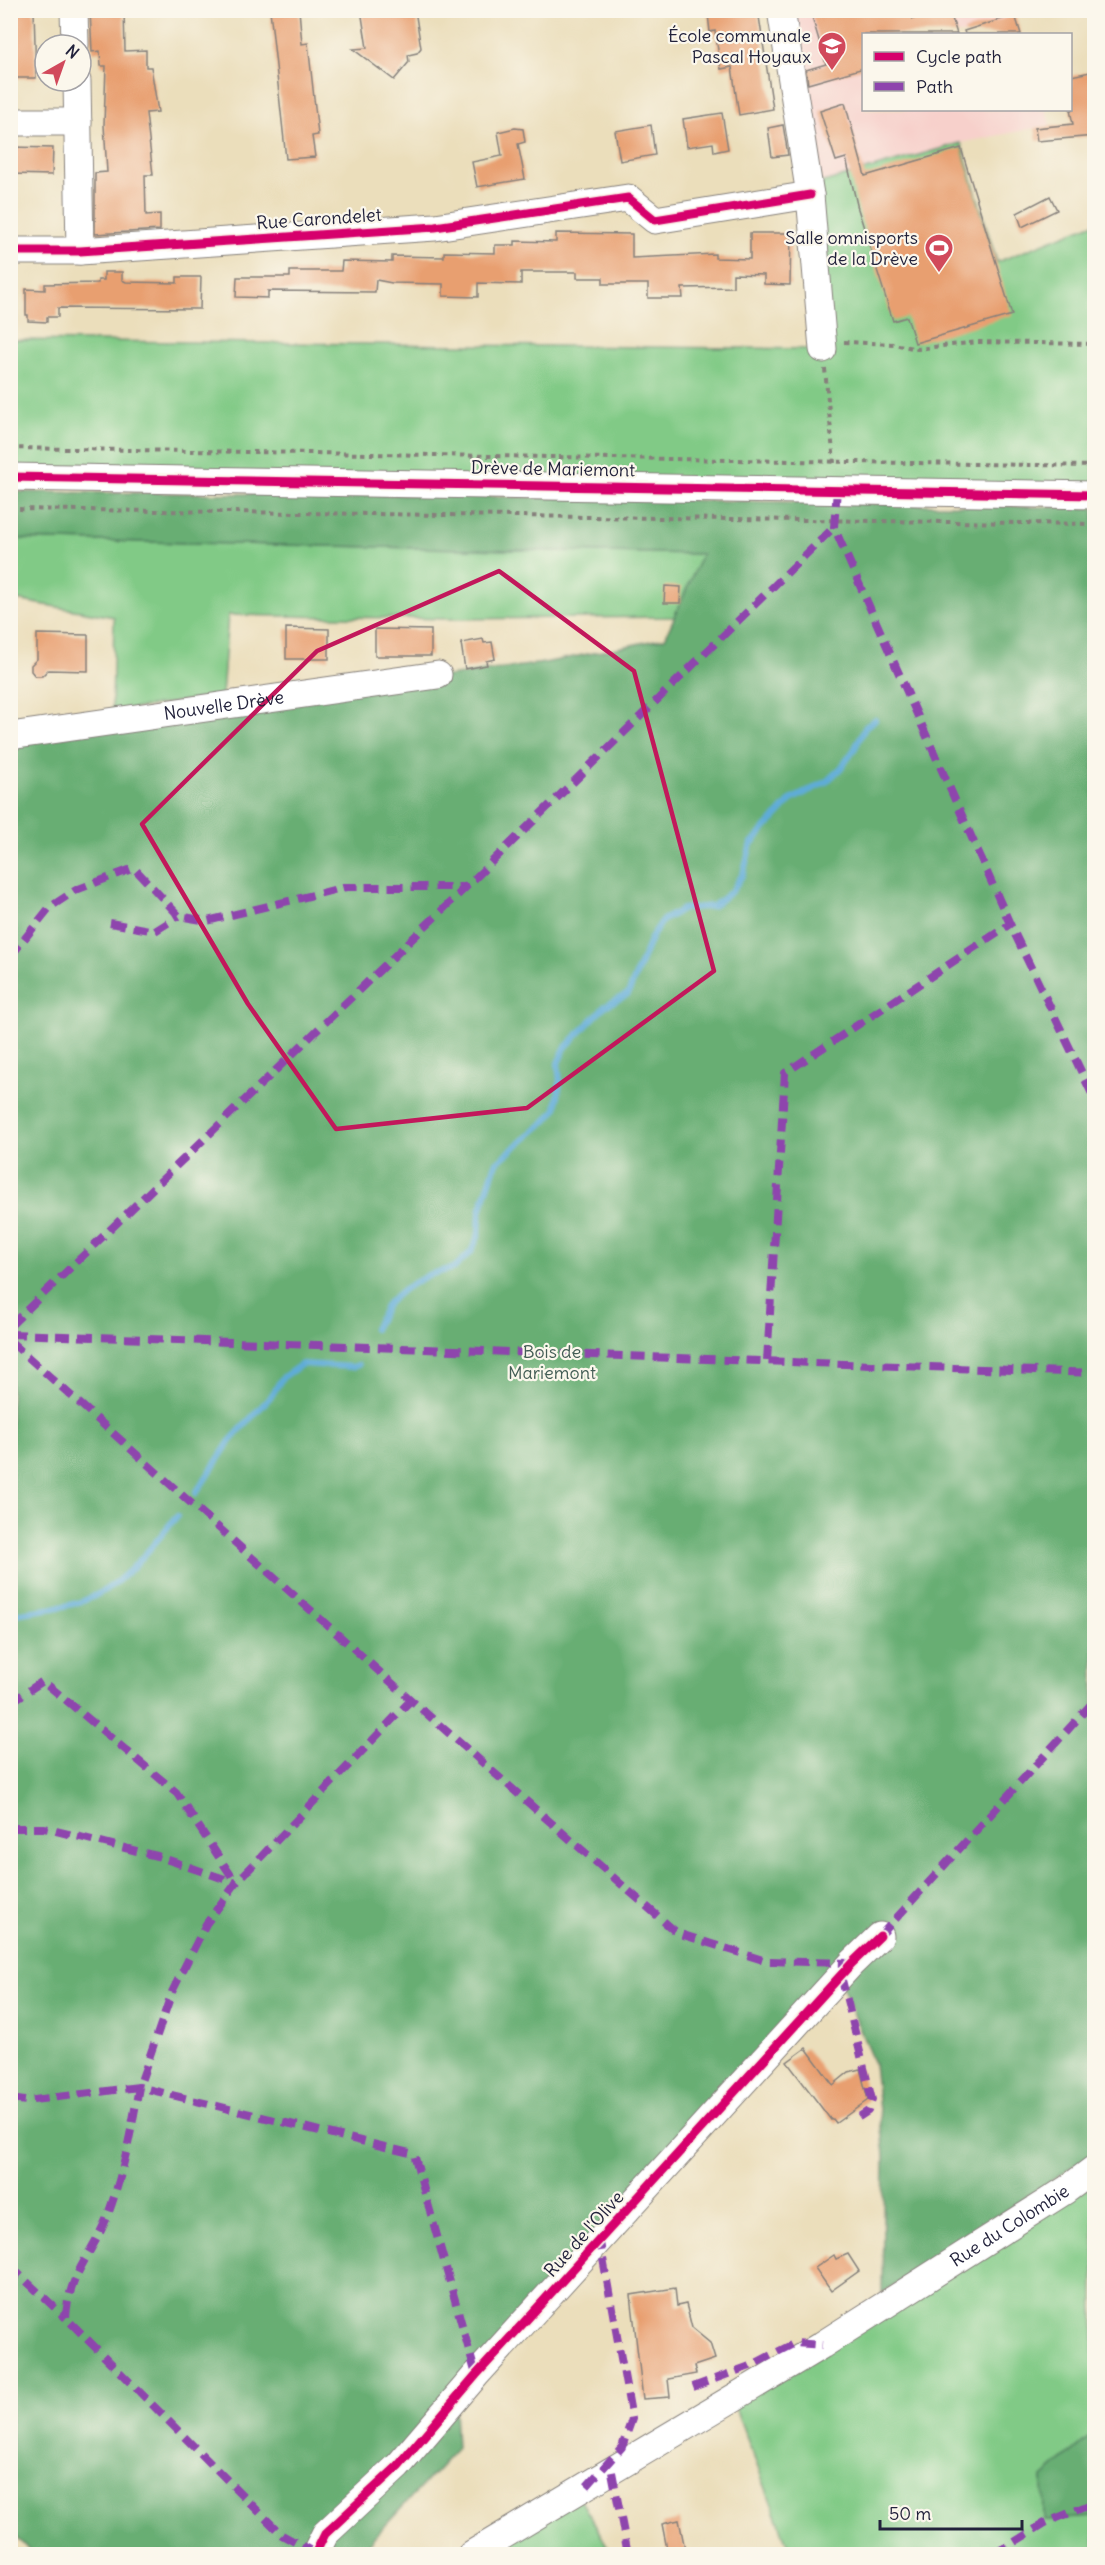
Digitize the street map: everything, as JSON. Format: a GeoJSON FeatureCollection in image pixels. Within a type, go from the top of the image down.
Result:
{"type":"FeatureCollection","features":[{"type":"Feature","properties":{"kind":"street"},"geometry":{"type":"LineString","coordinates":[[74,10],[75,33]]}},
{"type":"Feature","properties":{"kind":"street"},"geometry":{"type":"LineString","coordinates":[[781,10],[810,195],[822,345]]}},
{"type":"Feature","properties":{"kind":"street"},"geometry":{"type":"LineString","coordinates":[[77,93],[80,251]]}},
{"type":"Feature","properties":{"kind":"street"},"geometry":{"type":"LineString","coordinates":[[10,122],[78,122]]}},
{"type":"Feature","properties":{"kind":"street","name":"Rue Carondelet"},"geometry":{"type":"LineString","coordinates":[[10,250],[80,251],[435,227],[628,198],[655,220],[810,195]]}},
{"type":"Feature","properties":{"kind":"street","name":"Drève de Mariemont"},"geometry":{"type":"LineString","coordinates":[[10,477],[1095,495]]}},
{"type":"Feature","properties":{"kind":"street","name":"Nouvelle Drève"},"geometry":{"type":"LineString","coordinates":[[10,736],[438,675]]}},
{"type":"Feature","properties":{"kind":"street","name":"Rue de l'Olive"},"geometry":{"type":"LineString","coordinates":[[315,2554],[325,2534],[398,2466],[476,2375],[600,2242],[852,1963],[880,1936]]}},
{"type":"Feature","properties":{"kind":"street","name":"Rue du Colombie"},"geometry":{"type":"LineString","coordinates":[[472,2554],[733,2400],[1066,2190],[1095,2169]]}},
{"type":"Feature","properties":{"kind":"path"},"geometry":{"type":"LineString","coordinates":[[837,490],[822,345],[894,344],[917,349],[976,342],[1095,344]]}},
{"type":"Feature","properties":{"kind":"path"},"geometry":{"type":"LineString","coordinates":[[10,448],[1095,466]]}},
{"type":"Feature","properties":{"kind":"path"},"geometry":{"type":"LineString","coordinates":[[10,509],[1095,524]]}},
{"type":"Feature","properties":{"kind":"highlighted area"},"geometry":{"type":"Polygon","coordinates":[[[499,571],[634,671],[714,971],[527,1108],[336,1129],[248,1004],[142,824],[317,651],[499,571]]]}},
{"type":"Feature","properties":{"kind":"shaded area","name":"École communale Pascal Hoyaux"},"geometry":{"type":"Polygon","coordinates":[[[807,10],[923,11],[928,25],[989,11],[1012,11],[1019,33],[862,33],[862,111],[1046,111],[1050,125],[961,143],[822,183],[790,15],[807,10]]]}},
{"type":"Feature","properties":{"kind":"green space"},"geometry":{"type":"Polygon","coordinates":[[[961,143],[997,262],[1094,223],[1094,495],[11,477],[11,340],[822,349],[809,186],[961,143]]]}},
{"type":"Feature","properties":{"kind":"green space","name":"Bois de Mariemont"},"geometry":{"type":"Polygon","coordinates":[[[11,492],[416,495],[1094,508],[1094,2152],[882,2293],[884,2155],[874,2064],[841,1983],[455,2409],[457,2448],[359,2554],[32,2554],[11,2531],[11,743],[273,700],[544,663],[665,638],[702,554],[11,539],[11,492]]]}},
{"type":"Feature","properties":{"kind":"green space"},"geometry":{"type":"Polygon","coordinates":[[[10,539],[703,554],[674,617],[454,619],[228,615],[222,695],[112,712],[114,617],[11,599],[10,539]]]}},
{"type":"Feature","properties":{"kind":"green space"},"geometry":{"type":"Polygon","coordinates":[[[1094,2184],[1094,2433],[1043,2477],[1045,2520],[1094,2517],[1094,2554],[791,2554],[734,2405],[1094,2184]]]}},
{"type":"Feature","properties":{"kind":"green space"},"geometry":{"type":"Polygon","coordinates":[[[1094,2433],[1094,2517],[1044,2520],[1043,2477],[1094,2433]]]}},
{"type":"Feature","properties":{"kind":"green space"},"geometry":{"type":"Polygon","coordinates":[[[580,2499],[612,2554],[481,2554],[580,2499]]]}},
{"type":"Feature","properties":{"kind":"building"},"geometry":{"type":"Polygon","coordinates":[[[13,10],[34,10],[33,78],[10,78],[10,33],[13,33],[13,10]]]}},
{"type":"Feature","properties":{"kind":"building"},"geometry":{"type":"Polygon","coordinates":[[[90,10],[124,10],[125,51],[146,50],[146,67],[151,67],[158,112],[146,113],[153,175],[145,175],[146,215],[160,214],[160,230],[95,234],[95,173],[107,172],[104,125],[106,66],[101,66],[100,51],[93,52],[93,33],[91,33],[90,10]]]}},
{"type":"Feature","properties":{"kind":"building"},"geometry":{"type":"Polygon","coordinates":[[[270,10],[299,10],[302,44],[308,43],[318,135],[312,136],[315,157],[286,159],[270,10]]]}},
{"type":"Feature","properties":{"kind":"building"},"geometry":{"type":"Polygon","coordinates":[[[361,10],[415,10],[421,48],[417,53],[408,55],[409,62],[394,80],[353,49],[367,48],[361,10]]]}},
{"type":"Feature","properties":{"kind":"building"},"geometry":{"type":"Polygon","coordinates":[[[730,10],[758,10],[773,109],[739,115],[732,67],[721,69],[715,31],[710,32],[708,14],[730,10]]]}},
{"type":"Feature","properties":{"kind":"building"},"geometry":{"type":"Polygon","coordinates":[[[810,10],[910,10],[913,19],[934,12],[935,14],[950,12],[957,33],[862,33],[862,69],[808,84],[806,70],[826,64],[810,10]]]}},
{"type":"Feature","properties":{"kind":"building"},"geometry":{"type":"Polygon","coordinates":[[[1015,15],[1021,33],[965,33],[964,31],[1015,15]]]}},
{"type":"Feature","properties":{"kind":"building"},"geometry":{"type":"Polygon","coordinates":[[[1095,71],[1095,136],[1037,141],[1035,128],[1073,124],[1070,111],[1073,110],[1072,76],[1095,71]]]}},
{"type":"Feature","properties":{"kind":"building","name":"Salle omnisports de la Drève"},"geometry":{"type":"Polygon","coordinates":[[[845,103],[865,176],[961,148],[1012,315],[915,343],[907,317],[893,321],[858,209],[846,158],[836,161],[820,111],[845,103]]]}},
{"type":"Feature","properties":{"kind":"building"},"geometry":{"type":"Polygon","coordinates":[[[722,113],[728,149],[714,152],[713,143],[687,147],[683,119],[722,113]]]}},
{"type":"Feature","properties":{"kind":"building"},"geometry":{"type":"Polygon","coordinates":[[[651,125],[655,155],[620,161],[615,131],[651,125]]]}},
{"type":"Feature","properties":{"kind":"building"},"geometry":{"type":"Polygon","coordinates":[[[783,125],[788,155],[772,157],[768,128],[783,125]]]}},
{"type":"Feature","properties":{"kind":"building"},"geometry":{"type":"Polygon","coordinates":[[[515,128],[523,129],[525,142],[518,144],[525,179],[477,187],[472,162],[502,156],[498,132],[515,128]]]}},
{"type":"Feature","properties":{"kind":"building"},"geometry":{"type":"Polygon","coordinates":[[[10,147],[53,148],[52,175],[10,174],[10,147]]]}},
{"type":"Feature","properties":{"kind":"building"},"geometry":{"type":"Polygon","coordinates":[[[1050,196],[1057,210],[1022,227],[1017,213],[1050,196]]]}},
{"type":"Feature","properties":{"kind":"building"},"geometry":{"type":"Polygon","coordinates":[[[556,233],[632,234],[632,258],[715,254],[715,258],[750,259],[750,233],[791,233],[790,285],[764,284],[764,275],[733,274],[733,287],[682,288],[683,298],[648,298],[648,284],[603,284],[603,278],[577,278],[577,272],[521,272],[521,284],[478,283],[478,297],[443,296],[443,284],[392,283],[376,280],[375,292],[268,291],[268,298],[236,297],[237,277],[290,277],[290,271],[341,271],[342,261],[392,262],[392,256],[444,257],[444,252],[495,253],[495,245],[515,245],[515,241],[556,242],[556,233]]]}},
{"type":"Feature","properties":{"kind":"building"},"geometry":{"type":"Polygon","coordinates":[[[104,272],[122,272],[122,280],[126,282],[177,283],[177,277],[201,277],[200,309],[58,308],[58,317],[47,317],[47,322],[28,321],[26,289],[45,290],[45,284],[98,283],[98,280],[104,280],[104,272]]]}},
{"type":"Feature","properties":{"kind":"building"},"geometry":{"type":"Polygon","coordinates":[[[665,586],[681,587],[680,603],[664,603],[665,586]]]}},
{"type":"Feature","properties":{"kind":"building"},"geometry":{"type":"Polygon","coordinates":[[[286,628],[329,629],[329,659],[286,659],[286,628]]]}},
{"type":"Feature","properties":{"kind":"building"},"geometry":{"type":"Polygon","coordinates":[[[375,629],[431,630],[431,656],[375,656],[375,629]]]}},
{"type":"Feature","properties":{"kind":"building"},"geometry":{"type":"Polygon","coordinates":[[[37,634],[88,635],[88,671],[48,670],[42,676],[35,676],[31,671],[31,665],[37,659],[37,634]]]}},
{"type":"Feature","properties":{"kind":"building"},"geometry":{"type":"Polygon","coordinates":[[[483,639],[484,643],[492,642],[495,659],[486,661],[487,665],[465,669],[461,643],[483,639]]]}},
{"type":"Feature","properties":{"kind":"building"},"geometry":{"type":"Polygon","coordinates":[[[806,2048],[833,2085],[849,2072],[860,2069],[868,2100],[836,2123],[833,2119],[831,2120],[787,2062],[806,2048]]]}},
{"type":"Feature","properties":{"kind":"building"},"geometry":{"type":"Polygon","coordinates":[[[848,2254],[859,2271],[831,2291],[815,2268],[834,2255],[836,2259],[848,2254]]]}},
{"type":"Feature","properties":{"kind":"building"},"geometry":{"type":"Polygon","coordinates":[[[675,2288],[677,2306],[686,2304],[692,2328],[710,2343],[715,2359],[694,2366],[696,2374],[668,2379],[670,2397],[643,2399],[631,2295],[675,2288]]]}},
{"type":"Feature","properties":{"kind":"building"},"geometry":{"type":"Polygon","coordinates":[[[679,2520],[686,2554],[668,2554],[662,2524],[679,2520]]]}},
{"type":"Feature","properties":{"kind":"waterway"},"geometry":{"type":"LineString","coordinates":[[374,1329],[388,1303],[404,1289],[428,1275],[454,1268],[471,1252],[479,1234],[480,1211],[496,1163],[546,1121],[556,1109],[560,1082],[558,1063],[565,1048],[605,1006],[628,994],[652,936],[663,920],[683,909],[713,906],[732,891],[743,874],[751,844],[791,800],[826,782],[841,768],[854,750],[866,726],[875,720]]}},
{"type":"Feature","properties":{"kind":"waterway"},"geometry":{"type":"LineString","coordinates":[[196,1493],[230,1441],[272,1395],[282,1378],[302,1364],[353,1367],[358,1365]]}},
{"type":"Feature","properties":{"kind":"waterway"},"geometry":{"type":"LineString","coordinates":[[10,1615],[66,1606],[98,1594],[124,1576],[177,1516]]}},
{"type":"Feature","properties":{"kind":"marked path"},"geometry":{"type":"LineString","coordinates":[[837,490],[834,527],[1010,924],[1094,1098]]}},
{"type":"Feature","properties":{"kind":"marked path"},"geometry":{"type":"LineString","coordinates":[[10,1326],[466,887],[834,527]]}},
{"type":"Feature","properties":{"kind":"marked path"},"geometry":{"type":"LineString","coordinates":[[10,957],[50,907],[76,890],[134,868],[179,916],[207,921],[346,887],[466,887]]}},
{"type":"Feature","properties":{"kind":"marked path"},"geometry":{"type":"LineString","coordinates":[[110,923],[155,931],[179,916]]}},
{"type":"Feature","properties":{"kind":"marked path"},"geometry":{"type":"LineString","coordinates":[[767,1361],[785,1073],[1010,924]]}},
{"type":"Feature","properties":{"kind":"marked path"},"geometry":{"type":"LineString","coordinates":[[10,1052],[13,953]]}},
{"type":"Feature","properties":{"kind":"marked path"},"geometry":{"type":"LineString","coordinates":[[10,1334],[1094,1373]]}},
{"type":"Feature","properties":{"kind":"marked path"},"geometry":{"type":"LineString","coordinates":[[10,1341],[411,1700],[677,1933],[766,1961],[852,1963]]}},
{"type":"Feature","properties":{"kind":"marked path"},"geometry":{"type":"LineString","coordinates":[[10,1703],[43,1681],[176,1792],[236,1883]]}},
{"type":"Feature","properties":{"kind":"marked path"},"geometry":{"type":"LineString","coordinates":[[10,2099],[26,2101],[139,2087],[172,1992],[206,1924],[236,1883],[411,1700]]}},
{"type":"Feature","properties":{"kind":"marked path"},"geometry":{"type":"LineString","coordinates":[[880,1936],[1094,1701]]}},
{"type":"Feature","properties":{"kind":"marked path"},"geometry":{"type":"LineString","coordinates":[[10,1828],[44,1828],[157,1856],[236,1883]]}},
{"type":"Feature","properties":{"kind":"marked path"},"geometry":{"type":"LineString","coordinates":[[841,1976],[872,2100],[868,2111],[859,2117]]}},
{"type":"Feature","properties":{"kind":"marked path"},"geometry":{"type":"LineString","coordinates":[[315,2553],[282,2535],[66,2318],[71,2289],[113,2201],[126,2153],[139,2087],[414,2154],[476,2375]]}},
{"type":"Feature","properties":{"kind":"marked path"},"geometry":{"type":"LineString","coordinates":[[587,2486],[622,2447],[632,2419],[600,2242]]}},
{"type":"Feature","properties":{"kind":"marked path"},"geometry":{"type":"LineString","coordinates":[[10,2266],[66,2318]]}},
{"type":"Feature","properties":{"kind":"marked path"},"geometry":{"type":"LineString","coordinates":[[693,2387],[750,2366],[795,2343],[822,2345]]}},
{"type":"Feature","properties":{"kind":"marked path"},"geometry":{"type":"LineString","coordinates":[[612,2472],[628,2554]]}},
{"type":"Feature","properties":{"kind":"marked path"},"geometry":{"type":"LineString","coordinates":[[995,2554],[1045,2523],[1094,2503]]}},
{"type":"Feature","properties":{"kind":"cycle path"},"geometry":{"type":"LineString","coordinates":[[10,251],[80,251],[435,227],[628,198],[655,220],[810,195]]}},
{"type":"Feature","properties":{"kind":"cycle path"},"geometry":{"type":"LineString","coordinates":[[10,477],[1094,495]]}},
{"type":"Feature","properties":{"kind":"cycle path"},"geometry":{"type":"LineString","coordinates":[[315,2554],[325,2534],[398,2466],[476,2375],[852,1963],[880,1936]]}},
{"type":"Feature","properties":{"kind":"place","name":"École communale Pascal Hoyaux"},"geometry":{"type":"Point","coordinates":[832,72]}},
{"type":"Feature","properties":{"kind":"place","name":"Salle omnisports de la Drève"},"geometry":{"type":"Point","coordinates":[939,274]}}]}
